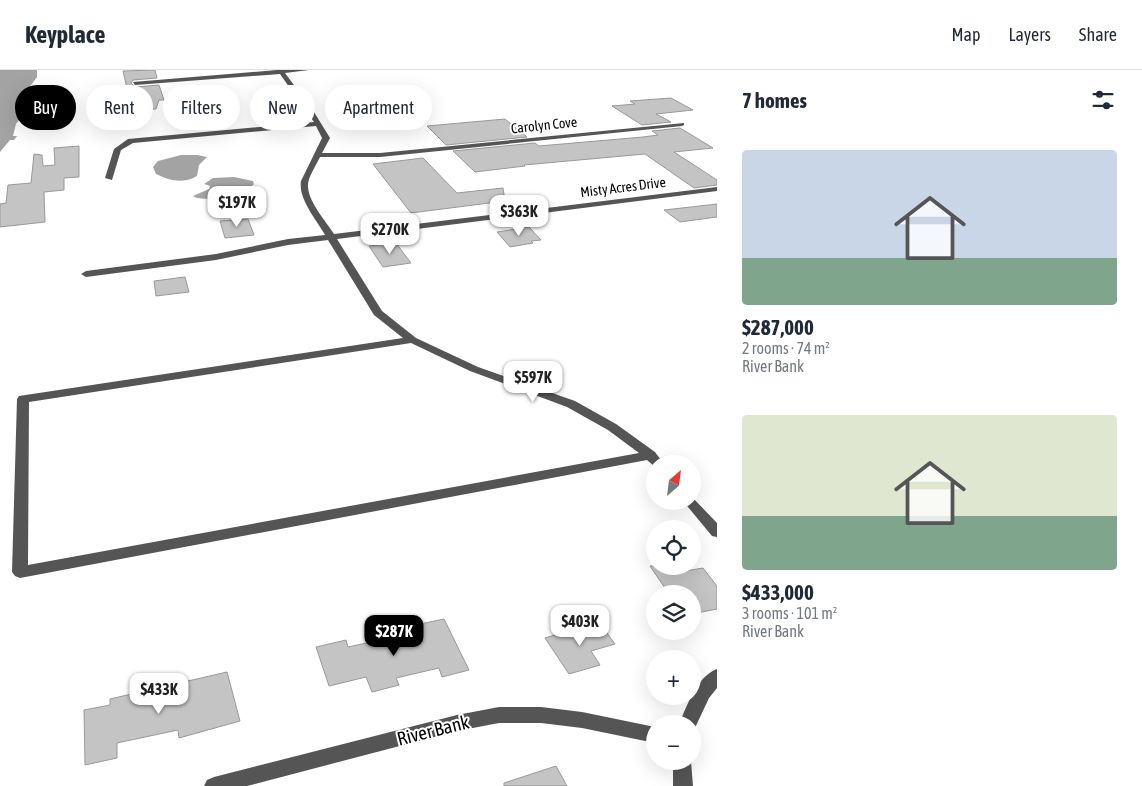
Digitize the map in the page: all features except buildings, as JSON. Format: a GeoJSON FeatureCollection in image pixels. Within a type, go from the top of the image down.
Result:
{"type":"FeatureCollection","features":[{"type":"Feature","properties":{"kind":"street"},"geometry":{"type":"LineString","coordinates":[[135,83],[306,70]]}},
{"type":"Feature","properties":{"kind":"street"},"geometry":{"type":"LineString","coordinates":[[281,71],[319,124],[326,138],[320,154],[310,169],[304,188],[330,237],[378,313],[412,340],[474,369],[571,404],[612,427],[649,455]]}},
{"type":"Feature","properties":{"kind":"street"},"geometry":{"type":"LineString","coordinates":[[109,178],[118,149],[131,141],[319,124]]}},
{"type":"Feature","properties":{"kind":"street","name":"Carolyn Cove"},"geometry":{"type":"LineString","coordinates":[[320,154],[380,155],[682,124]]}},
{"type":"Feature","properties":{"kind":"street","name":"Misty Acres Drive"},"geometry":{"type":"LineString","coordinates":[[86,274],[216,257],[288,242],[717,189]]}},
{"type":"Feature","properties":{"kind":"street"},"geometry":{"type":"LineString","coordinates":[[412,340],[23,399],[20,572],[646,460]]}},
{"type":"Feature","properties":{"kind":"street"},"geometry":{"type":"LineString","coordinates":[[698,510],[717,532]]}},
{"type":"Feature","properties":{"kind":"street"},"geometry":{"type":"LineString","coordinates":[[692,715],[702,693],[717,676]]}},
{"type":"Feature","properties":{"kind":"street","name":"River Bank"},"geometry":{"type":"LineString","coordinates":[[214,786],[457,723],[499,715],[541,716],[582,720],[646,733]]}},
{"type":"Feature","properties":{"kind":"street"},"geometry":{"type":"LineString","coordinates":[[682,770],[683,786]]}},
{"type":"Feature","properties":{"kind":"shaded area"},"geometry":{"type":"Polygon","coordinates":[[[0,70],[37,70],[37,77],[31,85],[15,85],[15,128],[13,136],[17,136],[14,140],[10,140],[0,152],[0,70]]]}},
{"type":"Feature","properties":{"kind":"shaded area"},"geometry":{"type":"Polygon","coordinates":[[[181,155],[207,157],[199,165],[197,176],[177,181],[156,174],[153,167],[158,161],[181,155]]]}},
{"type":"Feature","properties":{"kind":"shaded area"},"geometry":{"type":"Polygon","coordinates":[[[234,177],[253,181],[254,184],[243,191],[215,198],[205,199],[193,196],[209,189],[210,186],[204,184],[213,178],[234,177]]]}}]}
